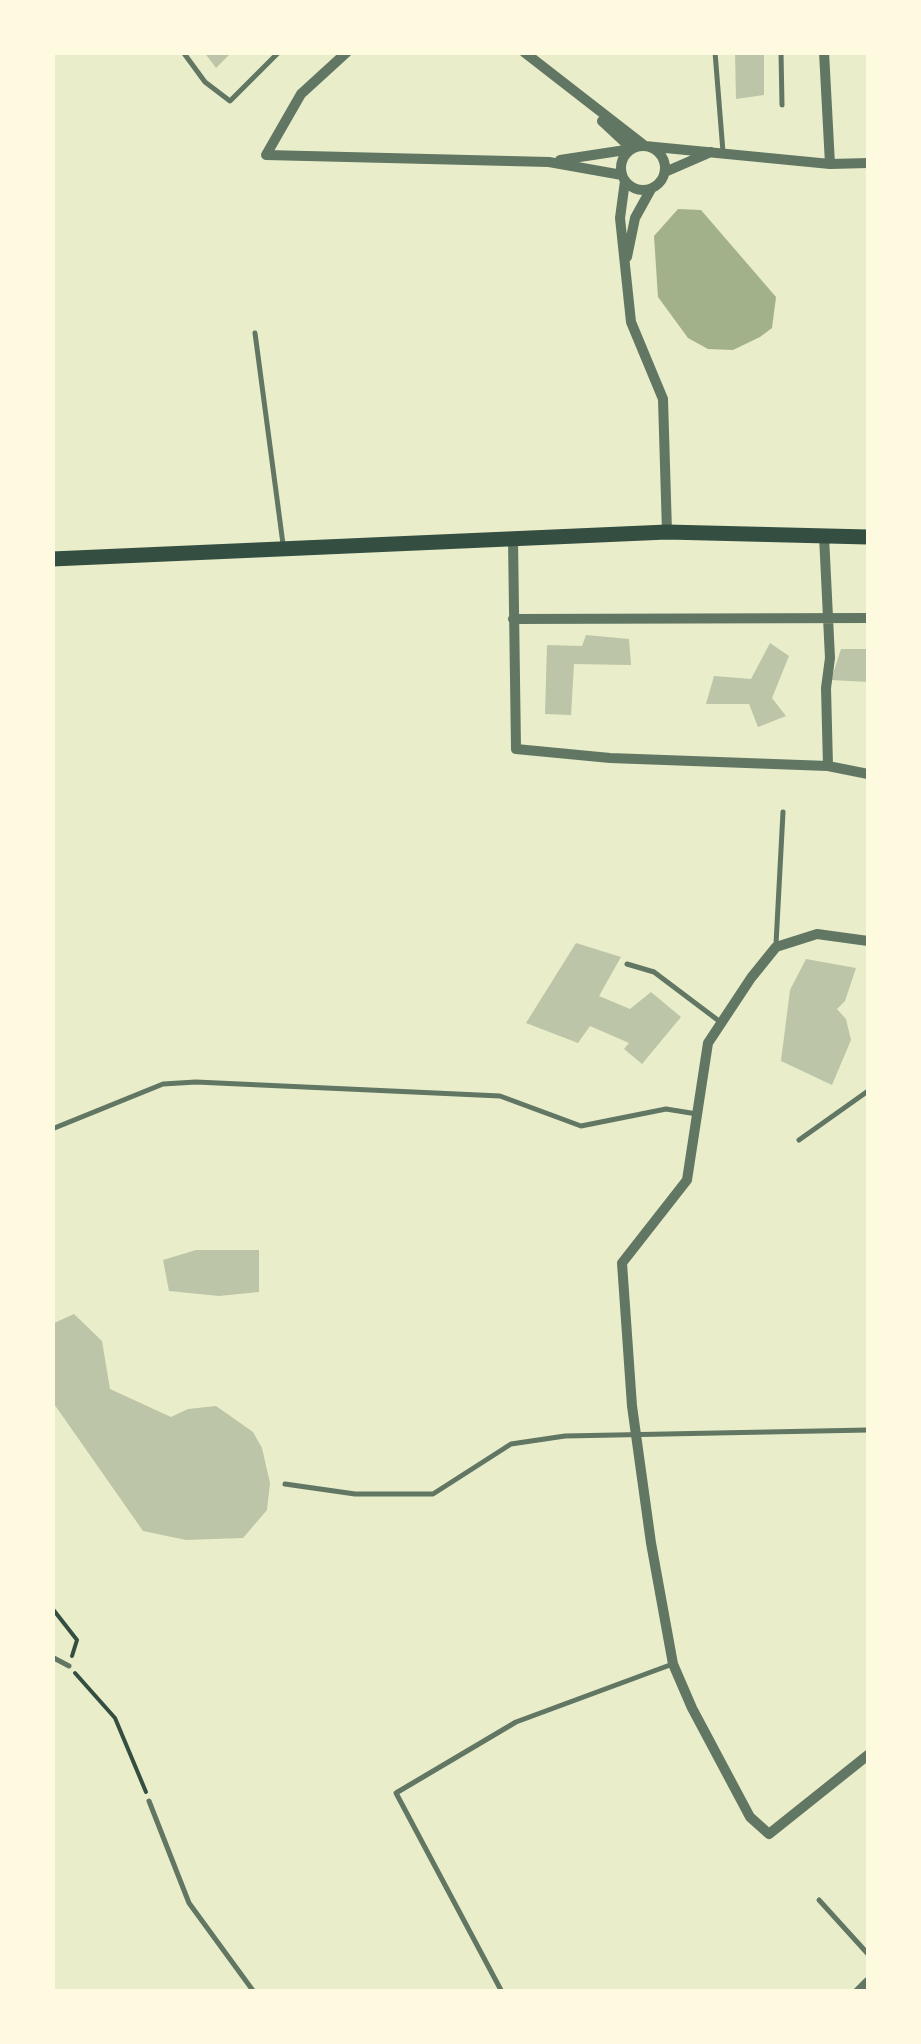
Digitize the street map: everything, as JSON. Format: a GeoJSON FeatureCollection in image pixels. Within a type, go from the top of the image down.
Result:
{"type":"FeatureCollection","features":[{"type":"Feature","properties":{"kind":"main road"},"geometry":{"type":"LineString","coordinates":[[52,559],[667,532],[868,536]]}},
{"type":"Feature","properties":{"kind":"street"},"geometry":{"type":"LineString","coordinates":[[347,52],[301,94],[266,156],[550,162],[646,146],[830,164],[868,163]]}},
{"type":"Feature","properties":{"kind":"street"},"geometry":{"type":"LineString","coordinates":[[524,52],[588,105],[663,158],[664,172]]}},
{"type":"Feature","properties":{"kind":"street"},"geometry":{"type":"LineString","coordinates":[[824,52],[830,164]]}},
{"type":"Feature","properties":{"kind":"street"},"geometry":{"type":"LineString","coordinates":[[588,105],[632,149]]}},
{"type":"Feature","properties":{"kind":"street"},"geometry":{"type":"LineString","coordinates":[[632,149],[622,160],[620,218],[631,322],[663,399],[667,532]]}},
{"type":"Feature","properties":{"kind":"street"},"geometry":{"type":"LineString","coordinates":[[625,268],[635,218],[664,172],[720,151]]}},
{"type":"Feature","properties":{"kind":"street"},"geometry":{"type":"LineString","coordinates":[[550,162],[623,178],[637,190],[651,189]]}},
{"type":"Feature","properties":{"kind":"street"},"geometry":{"type":"LineString","coordinates":[[824,536],[828,766]]}},
{"type":"Feature","properties":{"kind":"street"},"geometry":{"type":"LineString","coordinates":[[514,538],[516,749],[610,758],[828,766],[868,774]]}},
{"type":"Feature","properties":{"kind":"street"},"geometry":{"type":"LineString","coordinates":[[513,619],[868,618]]}},
{"type":"Feature","properties":{"kind":"street"},"geometry":{"type":"LineString","coordinates":[[868,941],[817,934],[776,947],[708,1043],[687,1180],[622,1262],[632,1406],[673,1664],[750,1817],[769,1834],[868,1755]]}},
{"type":"Feature","properties":{"kind":"street"},"geometry":{"type":"LineString","coordinates":[[858,1992],[868,1982]]}},
{"type":"Feature","properties":{"kind":"lane"},"geometry":{"type":"LineString","coordinates":[[183,52],[206,82],[230,101],[279,52]]}},
{"type":"Feature","properties":{"kind":"lane"},"geometry":{"type":"LineString","coordinates":[[715,52],[720,151]]}},
{"type":"Feature","properties":{"kind":"lane"},"geometry":{"type":"LineString","coordinates":[[780,52],[782,105]]}},
{"type":"Feature","properties":{"kind":"lane"},"geometry":{"type":"LineString","coordinates":[[254,333],[283,547]]}},
{"type":"Feature","properties":{"kind":"lane"},"geometry":{"type":"LineString","coordinates":[[776,947],[783,812]]}},
{"type":"Feature","properties":{"kind":"lane"},"geometry":{"type":"LineString","coordinates":[[627,964],[654,972],[722,1022]]}},
{"type":"Feature","properties":{"kind":"lane"},"geometry":{"type":"LineString","coordinates":[[52,1129],[163,1084],[196,1082],[500,1096],[581,1126],[666,1109],[697,1114]]}},
{"type":"Feature","properties":{"kind":"lane"},"geometry":{"type":"LineString","coordinates":[[799,1140],[868,1091]]}},
{"type":"Feature","properties":{"kind":"lane"},"geometry":{"type":"LineString","coordinates":[[285,1484],[354,1494],[433,1494],[510,1444],[639,1433],[868,1430]]}},
{"type":"Feature","properties":{"kind":"lane"},"geometry":{"type":"LineString","coordinates":[[52,1657],[69,1666]]}},
{"type":"Feature","properties":{"kind":"lane"},"geometry":{"type":"LineString","coordinates":[[502,1992],[396,1792],[516,1722],[673,1664]]}},
{"type":"Feature","properties":{"kind":"lane"},"geometry":{"type":"LineString","coordinates":[[149,1801],[189,1903],[254,1992]]}},
{"type":"Feature","properties":{"kind":"lane"},"geometry":{"type":"LineString","coordinates":[[819,1900],[868,1954]]}},
{"type":"Feature","properties":{"kind":"path"},"geometry":{"type":"LineString","coordinates":[[52,1608],[77,1640],[69,1666],[116,1718],[149,1801]]}},
{"type":"Feature","properties":{"kind":"shaded area"},"geometry":{"type":"Polygon","coordinates":[[[678,209],[701,210],[776,297],[772,328],[760,337],[733,350],[708,349],[688,338],[658,297],[654,236],[678,209]]]}},
{"type":"Feature","properties":{"kind":"building"},"geometry":{"type":"Polygon","coordinates":[[[204,52],[232,52],[216,68],[204,52]]]}},
{"type":"Feature","properties":{"kind":"building"},"geometry":{"type":"Polygon","coordinates":[[[735,52],[764,52],[764,95],[736,99],[735,52]]]}},
{"type":"Feature","properties":{"kind":"building"},"geometry":{"type":"Polygon","coordinates":[[[586,635],[629,639],[631,665],[574,664],[571,715],[545,714],[547,645],[582,646],[586,635]]]}},
{"type":"Feature","properties":{"kind":"building"},"geometry":{"type":"Polygon","coordinates":[[[770,643],[789,656],[772,698],[786,716],[758,727],[749,704],[706,704],[714,676],[751,679],[770,643]]]}},
{"type":"Feature","properties":{"kind":"building"},"geometry":{"type":"Polygon","coordinates":[[[841,649],[868,649],[868,682],[831,680],[841,649]]]}},
{"type":"Feature","properties":{"kind":"building"},"geometry":{"type":"Polygon","coordinates":[[[576,943],[621,957],[599,996],[630,1009],[651,992],[681,1017],[642,1064],[624,1049],[629,1043],[590,1026],[578,1043],[526,1023],[576,943]]]}},
{"type":"Feature","properties":{"kind":"building"},"geometry":{"type":"Polygon","coordinates":[[[806,959],[856,968],[845,1001],[837,1009],[846,1019],[851,1040],[832,1085],[781,1061],[790,990],[806,959]]]}},
{"type":"Feature","properties":{"kind":"building"},"geometry":{"type":"Polygon","coordinates":[[[196,1250],[259,1250],[259,1292],[219,1296],[169,1291],[163,1260],[196,1250]]]}},
{"type":"Feature","properties":{"kind":"building"},"geometry":{"type":"Polygon","coordinates":[[[74,1314],[102,1341],[110,1389],[171,1417],[188,1409],[216,1406],[253,1432],[262,1448],[270,1483],[267,1510],[243,1538],[186,1540],[143,1531],[52,1401],[52,1324],[74,1314]]]}}]}
